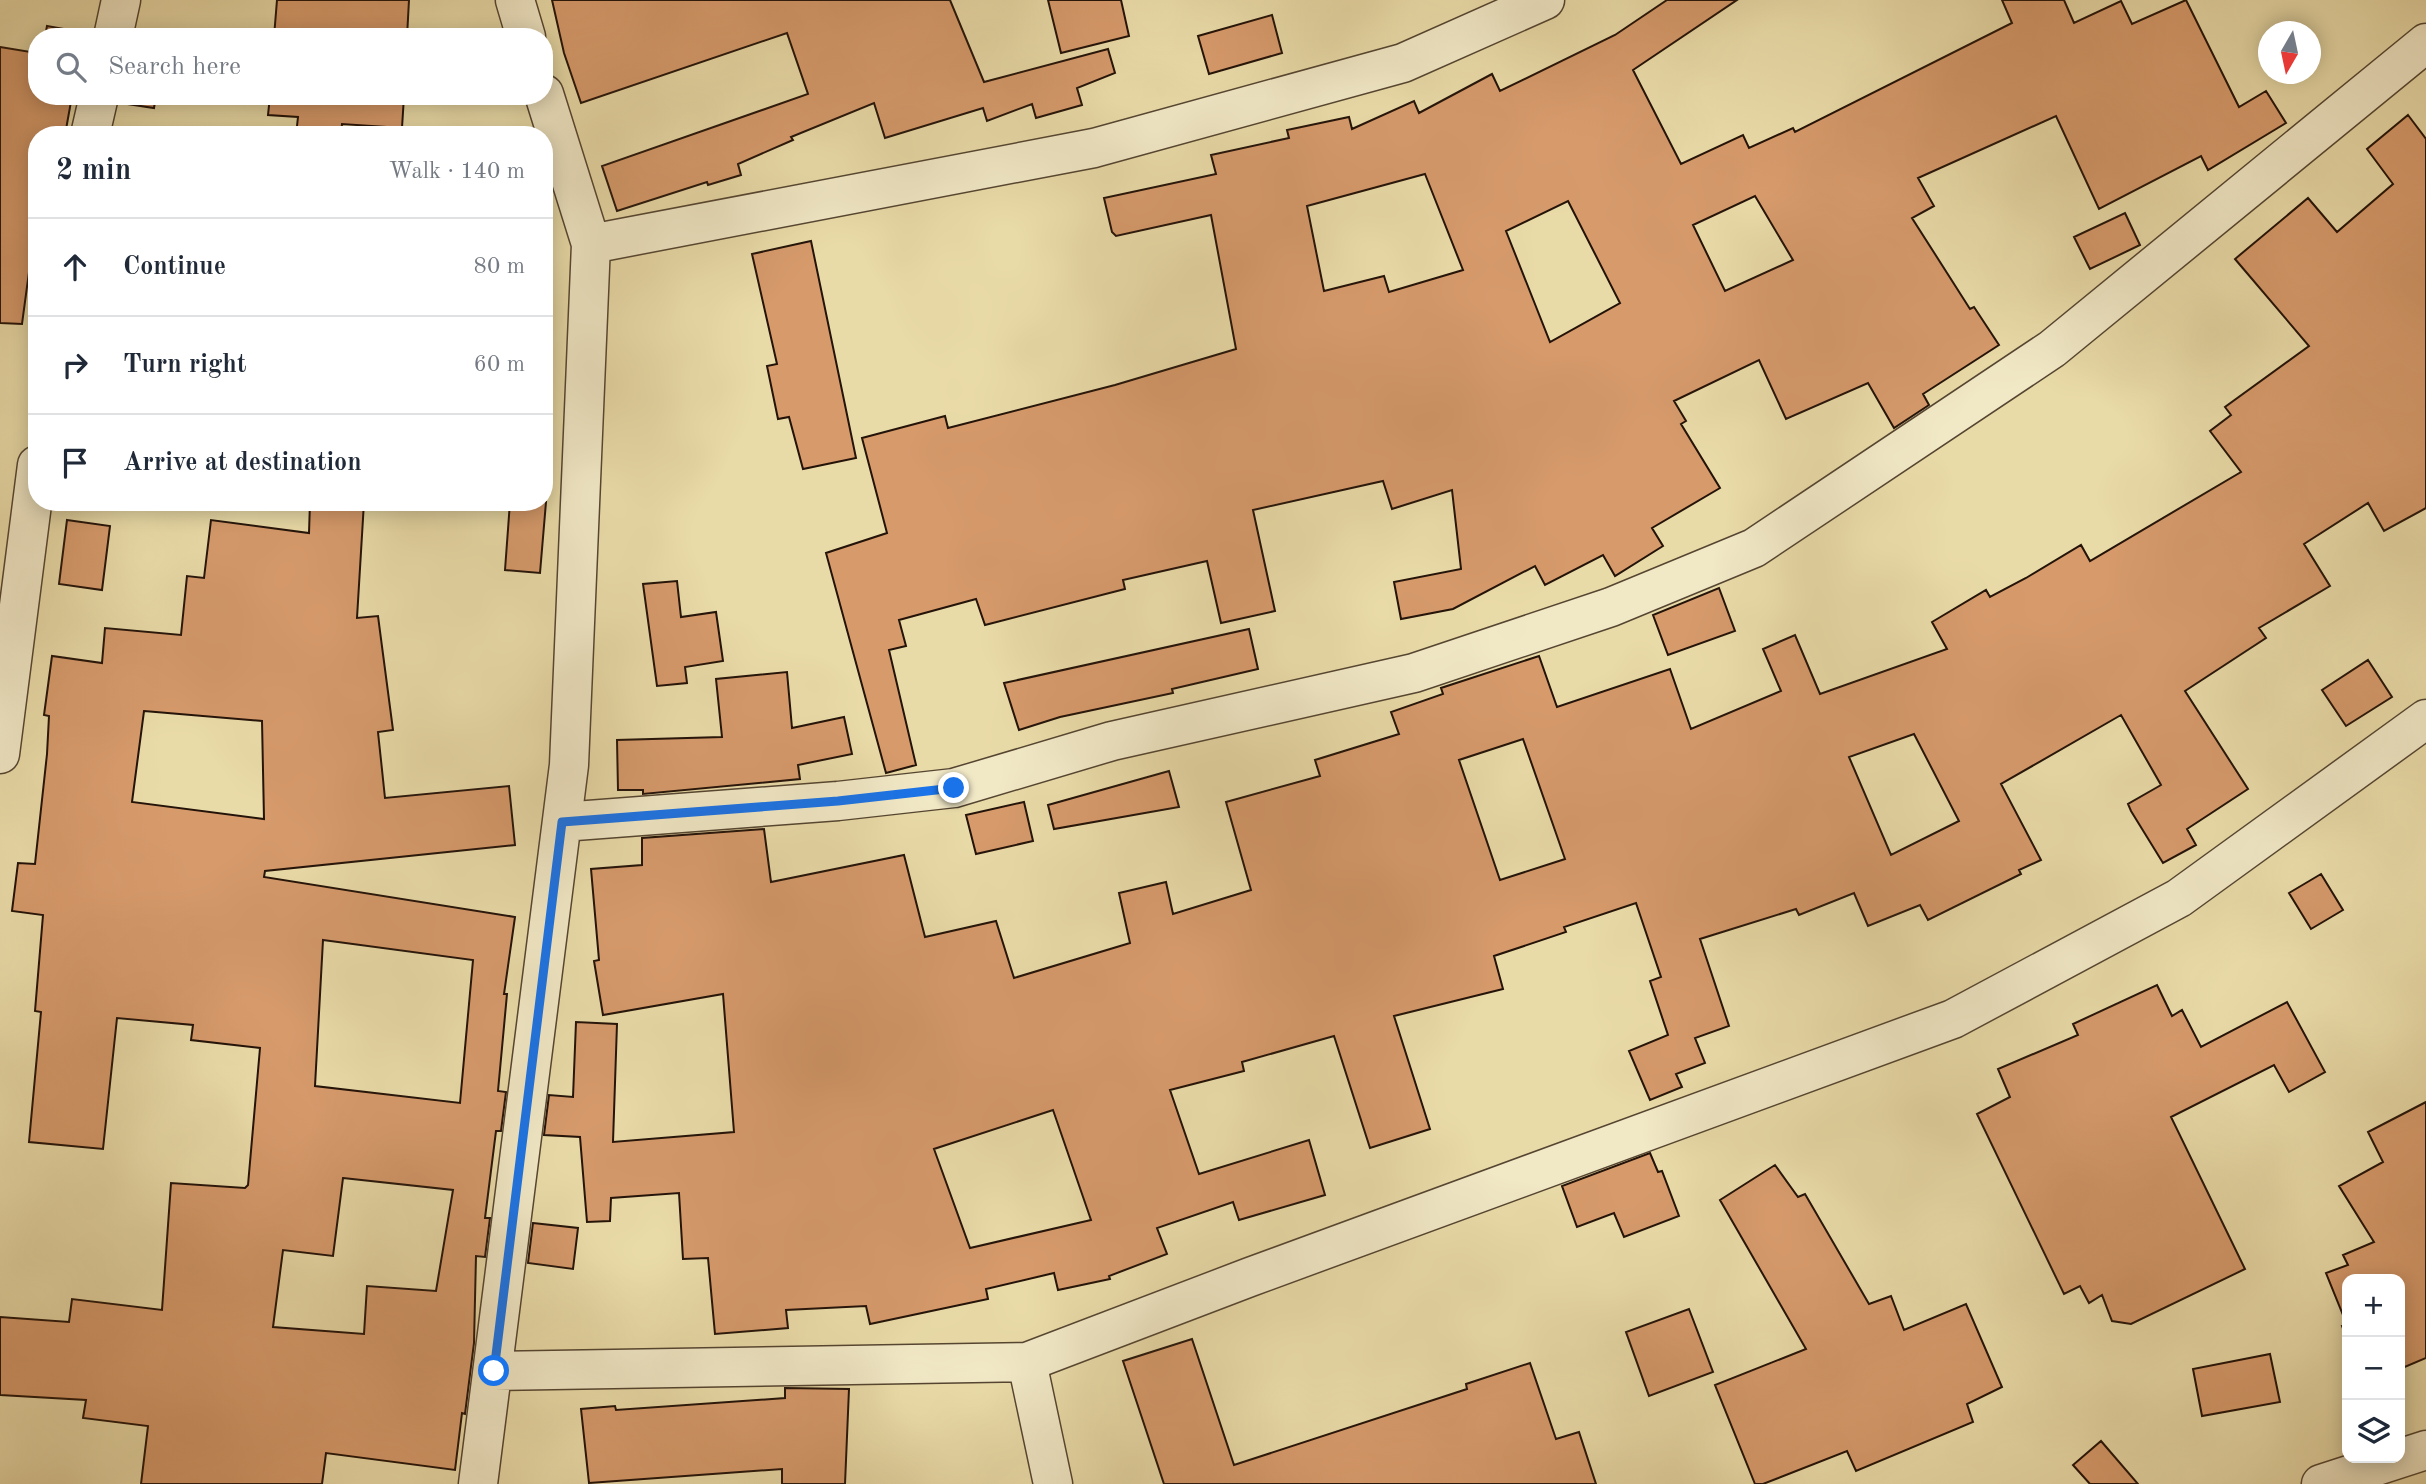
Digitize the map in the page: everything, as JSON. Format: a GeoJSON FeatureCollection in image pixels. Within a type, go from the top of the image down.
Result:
{"type":"FeatureCollection","features":[{"type":"Feature","properties":{"kind":"street"},"geometry":{"type":"LineString","coordinates":[[115,28],[121,0]]}},
{"type":"Feature","properties":{"kind":"street"},"geometry":{"type":"LineString","coordinates":[[514,0],[523,28]]}},
{"type":"Feature","properties":{"kind":"street"},"geometry":{"type":"LineString","coordinates":[[591,244],[1094,148],[1403,63],[1545,0]]}},
{"type":"Feature","properties":{"kind":"street"},"geometry":{"type":"LineString","coordinates":[[562,822],[838,801],[954,788],[1112,741],[1414,673],[1611,607],[1754,548],[2052,349],[2426,43]]}},
{"type":"Feature","properties":{"kind":"street"},"geometry":{"type":"LineString","coordinates":[[92,126],[97,105]]}},
{"type":"Feature","properties":{"kind":"street"},"geometry":{"type":"LineString","coordinates":[[478,1484],[569,765],[591,244],[547,105]]}},
{"type":"Feature","properties":{"kind":"street"},"geometry":{"type":"LineString","coordinates":[[0,754],[31,511]]}},
{"type":"Feature","properties":{"kind":"street"},"geometry":{"type":"LineString","coordinates":[[494,1371],[1027,1362],[1250,1277],[1953,1019],[2179,898],[2426,719]]}},
{"type":"Feature","properties":{"kind":"street"},"geometry":{"type":"LineString","coordinates":[[1027,1362],[1053,1484]]}},
{"type":"Feature","properties":{"kind":"street"},"geometry":{"type":"LineString","coordinates":[[2321,1484],[2426,1450]]}},
{"type":"Feature","properties":{"kind":"building"},"geometry":{"type":"Polygon","coordinates":[[[277,0],[409,0],[407,28],[275,28],[277,0]]]}},
{"type":"Feature","properties":{"kind":"building"},"geometry":{"type":"Polygon","coordinates":[[[552,0],[950,0],[984,82],[1108,49],[1115,73],[1077,88],[1082,105],[1036,118],[1032,104],[987,121],[983,108],[885,138],[874,103],[791,137],[793,140],[738,164],[741,175],[708,185],[707,182],[617,211],[602,166],[808,94],[787,33],[581,103],[564,53],[552,0]]]}},
{"type":"Feature","properties":{"kind":"building"},"geometry":{"type":"Polygon","coordinates":[[[1048,0],[1121,0],[1129,36],[1061,53],[1048,0]]]}},
{"type":"Feature","properties":{"kind":"building"},"geometry":{"type":"Polygon","coordinates":[[[1667,0],[1737,0],[1633,70],[1681,164],[1743,135],[1749,148],[1793,128],[1795,132],[2012,23],[2002,0],[2064,0],[2074,23],[2121,1],[2132,24],[2186,0],[2239,107],[2266,91],[2286,123],[2208,170],[2201,156],[2099,209],[2056,116],[1918,178],[1934,206],[1912,218],[1970,309],[1974,307],[1999,345],[1923,394],[1929,405],[1894,428],[1868,383],[1786,419],[1759,360],[1674,401],[1686,421],[1681,424],[1720,488],[1652,528],[1663,546],[1615,576],[1603,555],[1545,585],[1535,566],[1453,609],[1401,619],[1394,582],[1461,569],[1452,490],[1392,509],[1383,481],[1253,510],[1275,611],[1221,623],[1207,561],[1123,580],[1125,589],[985,625],[976,599],[899,620],[906,646],[889,650],[916,765],[886,773],[826,553],[887,533],[862,438],[945,416],[948,428],[1115,385],[1236,349],[1211,215],[1116,236],[1112,232],[1104,198],[1216,174],[1211,155],[1289,138],[1287,130],[1349,117],[1352,129],[1414,101],[1419,113],[1492,74],[1500,91],[1615,35],[1667,0]],[[1425,174],[1307,206],[1324,291],[1384,276],[1389,292],[1463,270],[1425,174]],[[1755,196],[1693,225],[1725,291],[1793,260],[1755,196]],[[1568,201],[1506,231],[1550,342],[1620,303],[1568,201]]]}},
{"type":"Feature","properties":{"kind":"building"},"geometry":{"type":"Polygon","coordinates":[[[1272,15],[1282,53],[1209,74],[1198,36],[1272,15]]]}},
{"type":"Feature","properties":{"kind":"building"},"geometry":{"type":"Polygon","coordinates":[[[0,47],[28,52],[28,105],[70,105],[67,126],[28,126],[28,280],[22,324],[0,323],[0,47]]]}},
{"type":"Feature","properties":{"kind":"building"},"geometry":{"type":"Polygon","coordinates":[[[134,105],[154,105],[154,108],[134,105]]]}},
{"type":"Feature","properties":{"kind":"building"},"geometry":{"type":"Polygon","coordinates":[[[269,105],[403,105],[402,126],[297,126],[298,117],[268,115],[269,105]]]}},
{"type":"Feature","properties":{"kind":"building"},"geometry":{"type":"Polygon","coordinates":[[[2408,115],[2426,139],[2426,508],[2384,531],[2368,503],[2304,544],[2330,586],[2259,628],[2266,638],[2185,691],[2248,789],[2187,829],[2196,845],[2163,863],[2131,811],[2128,804],[2161,785],[2121,715],[2001,784],[2041,860],[2019,870],[2021,874],[1928,920],[1920,905],[1868,926],[1854,893],[1799,915],[1796,909],[1700,939],[1729,1026],[1695,1038],[1705,1063],[1676,1074],[1682,1087],[1650,1100],[1629,1051],[1668,1035],[1650,981],[1661,977],[1636,903],[1564,927],[1566,932],[1494,956],[1503,989],[1394,1016],[1430,1129],[1370,1148],[1334,1036],[1242,1062],[1244,1071],[1170,1090],[1199,1174],[1309,1140],[1325,1195],[1239,1220],[1233,1202],[1157,1228],[1167,1254],[1109,1276],[1110,1279],[1058,1290],[1054,1273],[986,1289],[988,1299],[870,1324],[866,1306],[786,1310],[788,1328],[715,1334],[708,1258],[683,1259],[679,1193],[611,1198],[610,1221],[587,1222],[580,1137],[544,1135],[549,1095],[573,1097],[576,1022],[617,1024],[613,1142],[734,1132],[723,994],[603,1015],[594,961],[599,960],[591,869],[642,865],[642,838],[764,829],[771,882],[904,855],[925,937],[996,921],[1014,978],[1130,943],[1119,893],[1166,882],[1173,914],[1251,890],[1226,802],[1320,776],[1315,760],[1399,734],[1391,712],[1443,694],[1441,688],[1539,656],[1557,707],[1670,669],[1691,729],[1781,691],[1763,649],[1795,635],[1820,694],[1947,649],[1932,622],[1986,590],[1990,597],[2081,545],[2090,561],[2241,472],[2210,431],[2231,415],[2225,407],[2309,346],[2235,259],[2308,198],[2337,232],[2393,184],[2367,149],[2408,115]],[[1914,734],[1849,757],[1891,855],[1959,821],[1914,734]],[[1523,739],[1459,760],[1500,880],[1565,859],[1523,739]],[[1053,1110],[934,1149],[970,1248],[1091,1220],[1053,1110]]]}},
{"type":"Feature","properties":{"kind":"building"},"geometry":{"type":"Polygon","coordinates":[[[2125,213],[2140,245],[2090,269],[2074,237],[2125,213]]]}},
{"type":"Feature","properties":{"kind":"building"},"geometry":{"type":"Polygon","coordinates":[[[811,241],[856,458],[803,469],[789,417],[778,419],[767,366],[777,364],[752,254],[811,241]]]}},
{"type":"Feature","properties":{"kind":"building"},"geometry":{"type":"Polygon","coordinates":[[[310,511],[363,511],[357,618],[378,616],[393,730],[378,732],[385,798],[509,786],[515,845],[265,871],[264,877],[515,917],[504,994],[507,994],[498,1091],[506,1092],[501,1131],[496,1131],[485,1218],[490,1218],[485,1257],[476,1256],[474,1343],[455,1470],[326,1453],[322,1484],[141,1484],[148,1426],[83,1418],[86,1400],[0,1395],[0,1317],[69,1322],[72,1299],[162,1310],[171,1183],[245,1188],[248,1185],[260,1048],[191,1040],[193,1025],[117,1018],[103,1149],[29,1142],[41,1012],[35,1011],[43,915],[12,911],[18,863],[35,864],[47,754],[49,716],[44,715],[52,656],[102,663],[105,628],[181,635],[187,576],[204,578],[211,520],[309,533],[310,511]],[[144,711],[132,802],[264,819],[262,721],[144,711]],[[323,940],[315,1086],[460,1103],[473,960],[323,940]],[[343,1178],[333,1256],[283,1250],[273,1327],[364,1334],[367,1286],[436,1291],[453,1190],[343,1178]]]}},
{"type":"Feature","properties":{"kind":"building"},"geometry":{"type":"Polygon","coordinates":[[[509,511],[545,511],[540,573],[505,570],[509,511]]]}},
{"type":"Feature","properties":{"kind":"building"},"geometry":{"type":"Polygon","coordinates":[[[67,520],[110,526],[102,590],[59,584],[67,520]]]}},
{"type":"Feature","properties":{"kind":"building"},"geometry":{"type":"Polygon","coordinates":[[[677,581],[681,617],[716,612],[723,661],[685,667],[687,683],[657,686],[643,584],[677,581]]]}},
{"type":"Feature","properties":{"kind":"building"},"geometry":{"type":"Polygon","coordinates":[[[1719,588],[1735,631],[1668,655],[1653,615],[1719,588]]]}},
{"type":"Feature","properties":{"kind":"building"},"geometry":{"type":"Polygon","coordinates":[[[1249,629],[1258,669],[1172,689],[1173,693],[1060,717],[1019,730],[1004,683],[1249,629]]]}},
{"type":"Feature","properties":{"kind":"building"},"geometry":{"type":"Polygon","coordinates":[[[2368,660],[2392,697],[2346,726],[2322,690],[2368,660]]]}},
{"type":"Feature","properties":{"kind":"building"},"geometry":{"type":"Polygon","coordinates":[[[787,672],[792,728],[844,717],[852,754],[798,765],[800,779],[643,794],[643,790],[618,790],[617,740],[722,737],[716,679],[787,672]]]}},
{"type":"Feature","properties":{"kind":"building"},"geometry":{"type":"Polygon","coordinates":[[[1169,771],[1179,807],[1054,829],[1048,805],[1169,771]]]}},
{"type":"Feature","properties":{"kind":"building"},"geometry":{"type":"Polygon","coordinates":[[[1024,802],[1033,841],[976,854],[966,815],[1024,802]]]}},
{"type":"Feature","properties":{"kind":"building"},"geometry":{"type":"Polygon","coordinates":[[[2321,874],[2343,910],[2311,929],[2289,893],[2321,874]]]}},
{"type":"Feature","properties":{"kind":"building"},"geometry":{"type":"Polygon","coordinates":[[[2157,985],[2172,1016],[2182,1010],[2201,1047],[2287,1002],[2325,1072],[2289,1092],[2274,1065],[2171,1117],[2245,1269],[2131,1324],[2112,1321],[2102,1295],[2089,1303],[2080,1286],[2064,1294],[1977,1114],[2010,1097],[1998,1069],[2078,1035],[2073,1024],[2157,985]]]}},
{"type":"Feature","properties":{"kind":"building"},"geometry":{"type":"Polygon","coordinates":[[[2426,1102],[2426,1358],[2405,1367],[2405,1274],[2342,1274],[2342,1313],[2326,1273],[2348,1265],[2343,1255],[2374,1242],[2339,1186],[2383,1162],[2368,1132],[2426,1102]]]}},
{"type":"Feature","properties":{"kind":"building"},"geometry":{"type":"Polygon","coordinates":[[[1650,1153],[1658,1172],[1662,1171],[1679,1216],[1624,1237],[1614,1213],[1577,1227],[1562,1186],[1650,1153]]]}},
{"type":"Feature","properties":{"kind":"building"},"geometry":{"type":"Polygon","coordinates":[[[1775,1165],[1798,1197],[1805,1194],[1869,1304],[1891,1296],[1904,1330],[1966,1304],[2002,1387],[1967,1404],[1973,1422],[1856,1471],[1847,1451],[1763,1484],[1755,1484],[1715,1385],[1806,1349],[1720,1200],[1775,1165]]]}},
{"type":"Feature","properties":{"kind":"building"},"geometry":{"type":"Polygon","coordinates":[[[533,1223],[578,1228],[573,1269],[528,1263],[533,1223]]]}},
{"type":"Feature","properties":{"kind":"building"},"geometry":{"type":"Polygon","coordinates":[[[1689,1309],[1713,1372],[1649,1396],[1626,1332],[1689,1309]]]}},
{"type":"Feature","properties":{"kind":"building"},"geometry":{"type":"Polygon","coordinates":[[[1192,1339],[1234,1465],[1467,1389],[1466,1384],[1530,1363],[1556,1439],[1579,1432],[1596,1484],[1164,1484],[1123,1361],[1192,1339]]]}},
{"type":"Feature","properties":{"kind":"building"},"geometry":{"type":"Polygon","coordinates":[[[2270,1354],[2280,1402],[2202,1416],[2193,1369],[2270,1354]]]}},
{"type":"Feature","properties":{"kind":"building"},"geometry":{"type":"Polygon","coordinates":[[[785,1388],[849,1389],[845,1484],[782,1484],[782,1469],[589,1483],[581,1409],[615,1406],[616,1410],[785,1398],[785,1388]]]}},
{"type":"Feature","properties":{"kind":"building"},"geometry":{"type":"Polygon","coordinates":[[[2101,1441],[2138,1484],[2090,1484],[2073,1465],[2101,1441]]]}},
{"type":"Feature","properties":{"kind":"route"},"geometry":{"type":"LineString","coordinates":[[494,1371],[562,822],[838,801],[954,788]]}}]}
